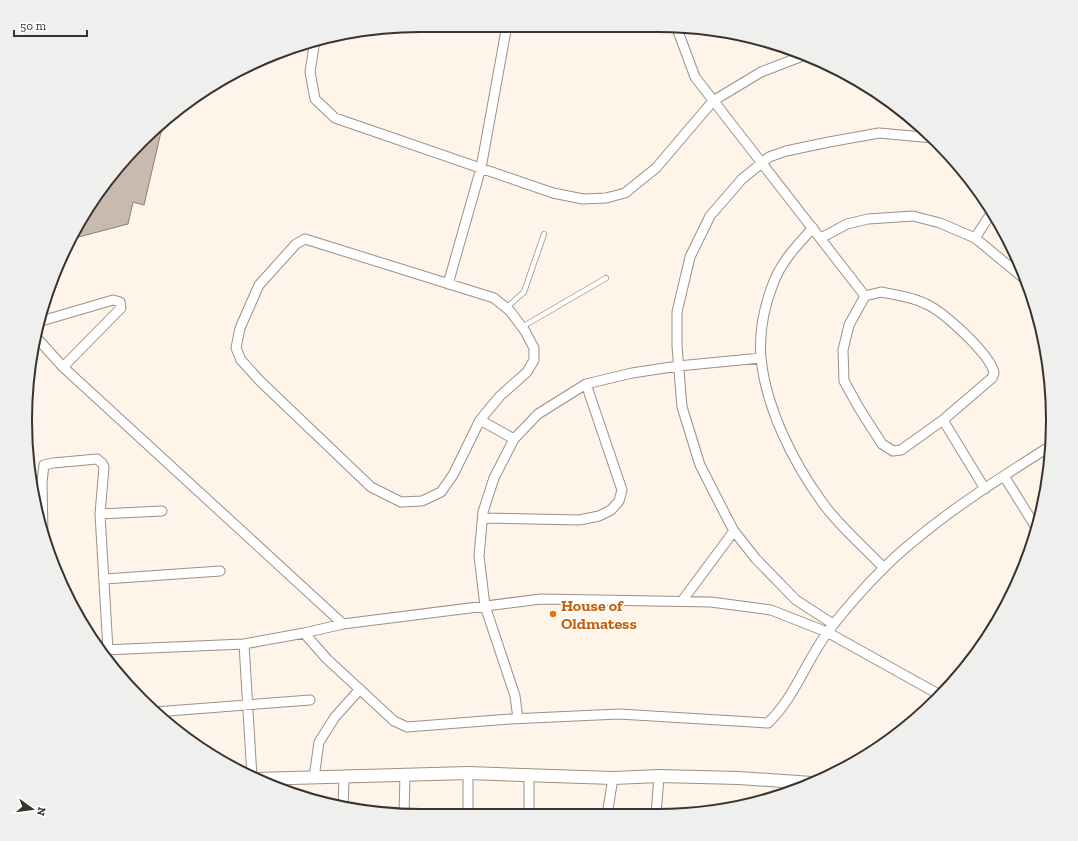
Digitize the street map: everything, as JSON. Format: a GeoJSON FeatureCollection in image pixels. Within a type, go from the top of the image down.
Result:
{"type":"FeatureCollection","features":[{"type":"Feature","properties":{"kind":"street"},"geometry":{"type":"LineString","coordinates":[[448,284],[481,168],[506,32]]}},
{"type":"Feature","properties":{"kind":"street"},"geometry":{"type":"LineString","coordinates":[[679,33],[695,77],[865,296]]}},
{"type":"Feature","properties":{"kind":"street"},"geometry":{"type":"LineString","coordinates":[[314,47],[310,72],[315,99],[335,118],[553,193],[582,199],[606,198],[625,193],[656,168],[713,101],[760,72],[796,58]]}},
{"type":"Feature","properties":{"kind":"street"},"geometry":{"type":"LineString","coordinates":[[833,624],[796,600],[756,559],[734,530],[700,465],[682,407],[678,366],[677,312],[690,257],[710,216],[742,179],[769,157],[786,151],[878,133],[923,137]]}},
{"type":"Feature","properties":{"kind":"street"},"geometry":{"type":"LineString","coordinates":[[821,238],[847,224],[868,219],[913,216],[940,223],[975,238],[1016,272]]}},
{"type":"Feature","properties":{"kind":"street"},"geometry":{"type":"LineString","coordinates":[[975,238],[989,217]]}},
{"type":"Feature","properties":{"kind":"street"},"geometry":{"type":"LineString","coordinates":[[813,228],[790,253],[773,283],[763,319],[761,358],[770,401],[795,462],[823,503],[884,568]]}},
{"type":"Feature","properties":{"kind":"street"},"geometry":{"type":"LineString","coordinates":[[305,239],[448,284],[494,298],[506,308],[522,327],[534,348],[534,360],[527,372],[500,396],[480,420],[453,475],[441,492],[422,501],[401,502],[371,487],[260,381],[241,360],[236,348],[240,328],[259,285],[292,248],[305,239]]}},
{"type":"Feature","properties":{"kind":"street"},"geometry":{"type":"LineString","coordinates":[[881,292],[926,304],[956,324],[990,362],[994,373],[992,378],[943,420],[901,450],[893,451],[882,444],[859,408],[844,381],[843,350],[849,325],[865,296],[881,292]]}},
{"type":"Feature","properties":{"kind":"street"},"geometry":{"type":"LineString","coordinates":[[45,320],[113,300],[120,302],[122,308],[63,367]]}},
{"type":"Feature","properties":{"kind":"street"},"geometry":{"type":"LineString","coordinates":[[40,341],[63,367],[343,624]]}},
{"type":"Feature","properties":{"kind":"street"},"geometry":{"type":"LineString","coordinates":[[518,719],[515,696],[485,606],[479,556],[483,518],[494,478],[514,440],[538,414],[586,384],[632,373],[678,366],[761,358]]}},
{"type":"Feature","properties":{"kind":"street"},"geometry":{"type":"LineString","coordinates":[[483,518],[578,520],[599,516],[611,510],[619,501],[622,490],[586,384]]}},
{"type":"Feature","properties":{"kind":"street"},"geometry":{"type":"LineString","coordinates":[[480,420],[514,440]]}},
{"type":"Feature","properties":{"kind":"street"},"geometry":{"type":"LineString","coordinates":[[943,420],[985,489]]}},
{"type":"Feature","properties":{"kind":"street"},"geometry":{"type":"LineString","coordinates":[[304,634],[327,659],[394,721],[407,727],[619,714],[768,723],[781,710],[827,632],[884,568],[915,540],[985,489],[1045,450]]}},
{"type":"Feature","properties":{"kind":"street"},"geometry":{"type":"LineString","coordinates":[[43,511],[42,482],[44,465],[52,462],[97,459],[102,463],[104,467],[100,514],[105,578],[106,649]]}},
{"type":"Feature","properties":{"kind":"street"},"geometry":{"type":"LineString","coordinates":[[1004,476],[1033,522]]}},
{"type":"Feature","properties":{"kind":"street"},"geometry":{"type":"LineString","coordinates":[[100,514],[162,511]]}},
{"type":"Feature","properties":{"kind":"street"},"geometry":{"type":"LineString","coordinates":[[682,601],[734,530]]}},
{"type":"Feature","properties":{"kind":"street"},"geometry":{"type":"LineString","coordinates":[[105,578],[220,571]]}},
{"type":"Feature","properties":{"kind":"street"},"geometry":{"type":"LineString","coordinates":[[107,650],[244,644],[304,634],[343,624],[541,599],[711,602],[771,610],[827,632],[935,692]]}},
{"type":"Feature","properties":{"kind":"street"},"geometry":{"type":"LineString","coordinates":[[244,644],[252,770]]}},
{"type":"Feature","properties":{"kind":"street"},"geometry":{"type":"LineString","coordinates":[[314,778],[318,742],[335,717],[360,689]]}},
{"type":"Feature","properties":{"kind":"street"},"geometry":{"type":"LineString","coordinates":[[163,712],[310,700]]}},
{"type":"Feature","properties":{"kind":"street"},"geometry":{"type":"LineString","coordinates":[[284,783],[314,778],[468,773],[613,778],[659,776],[739,778],[798,782]]}},
{"type":"Feature","properties":{"kind":"street"},"geometry":{"type":"LineString","coordinates":[[468,773],[468,809]]}},
{"type":"Feature","properties":{"kind":"street"},"geometry":{"type":"LineString","coordinates":[[529,774],[529,809]]}},
{"type":"Feature","properties":{"kind":"street"},"geometry":{"type":"LineString","coordinates":[[404,808],[405,776]]}},
{"type":"Feature","properties":{"kind":"street"},"geometry":{"type":"LineString","coordinates":[[656,809],[659,776]]}},
{"type":"Feature","properties":{"kind":"street"},"geometry":{"type":"LineString","coordinates":[[343,802],[344,778]]}},
{"type":"Feature","properties":{"kind":"street"},"geometry":{"type":"LineString","coordinates":[[608,809],[613,778]]}},
{"type":"Feature","properties":{"kind":"lane"},"geometry":{"type":"LineString","coordinates":[[506,308],[524,292],[544,234]]}},
{"type":"Feature","properties":{"kind":"lane"},"geometry":{"type":"LineString","coordinates":[[522,327],[606,278]]}},
{"type":"Feature","properties":{"kind":"building"},"geometry":{"type":"Polygon","coordinates":[[[161,132],[144,205],[133,202],[128,224],[78,237],[97,205],[112,184],[128,164],[161,132]]]}},
{"type":"Feature","properties":{"kind":"place","name":"House of Oldmatess"},"geometry":{"type":"Point","coordinates":[553,614]}}]}
